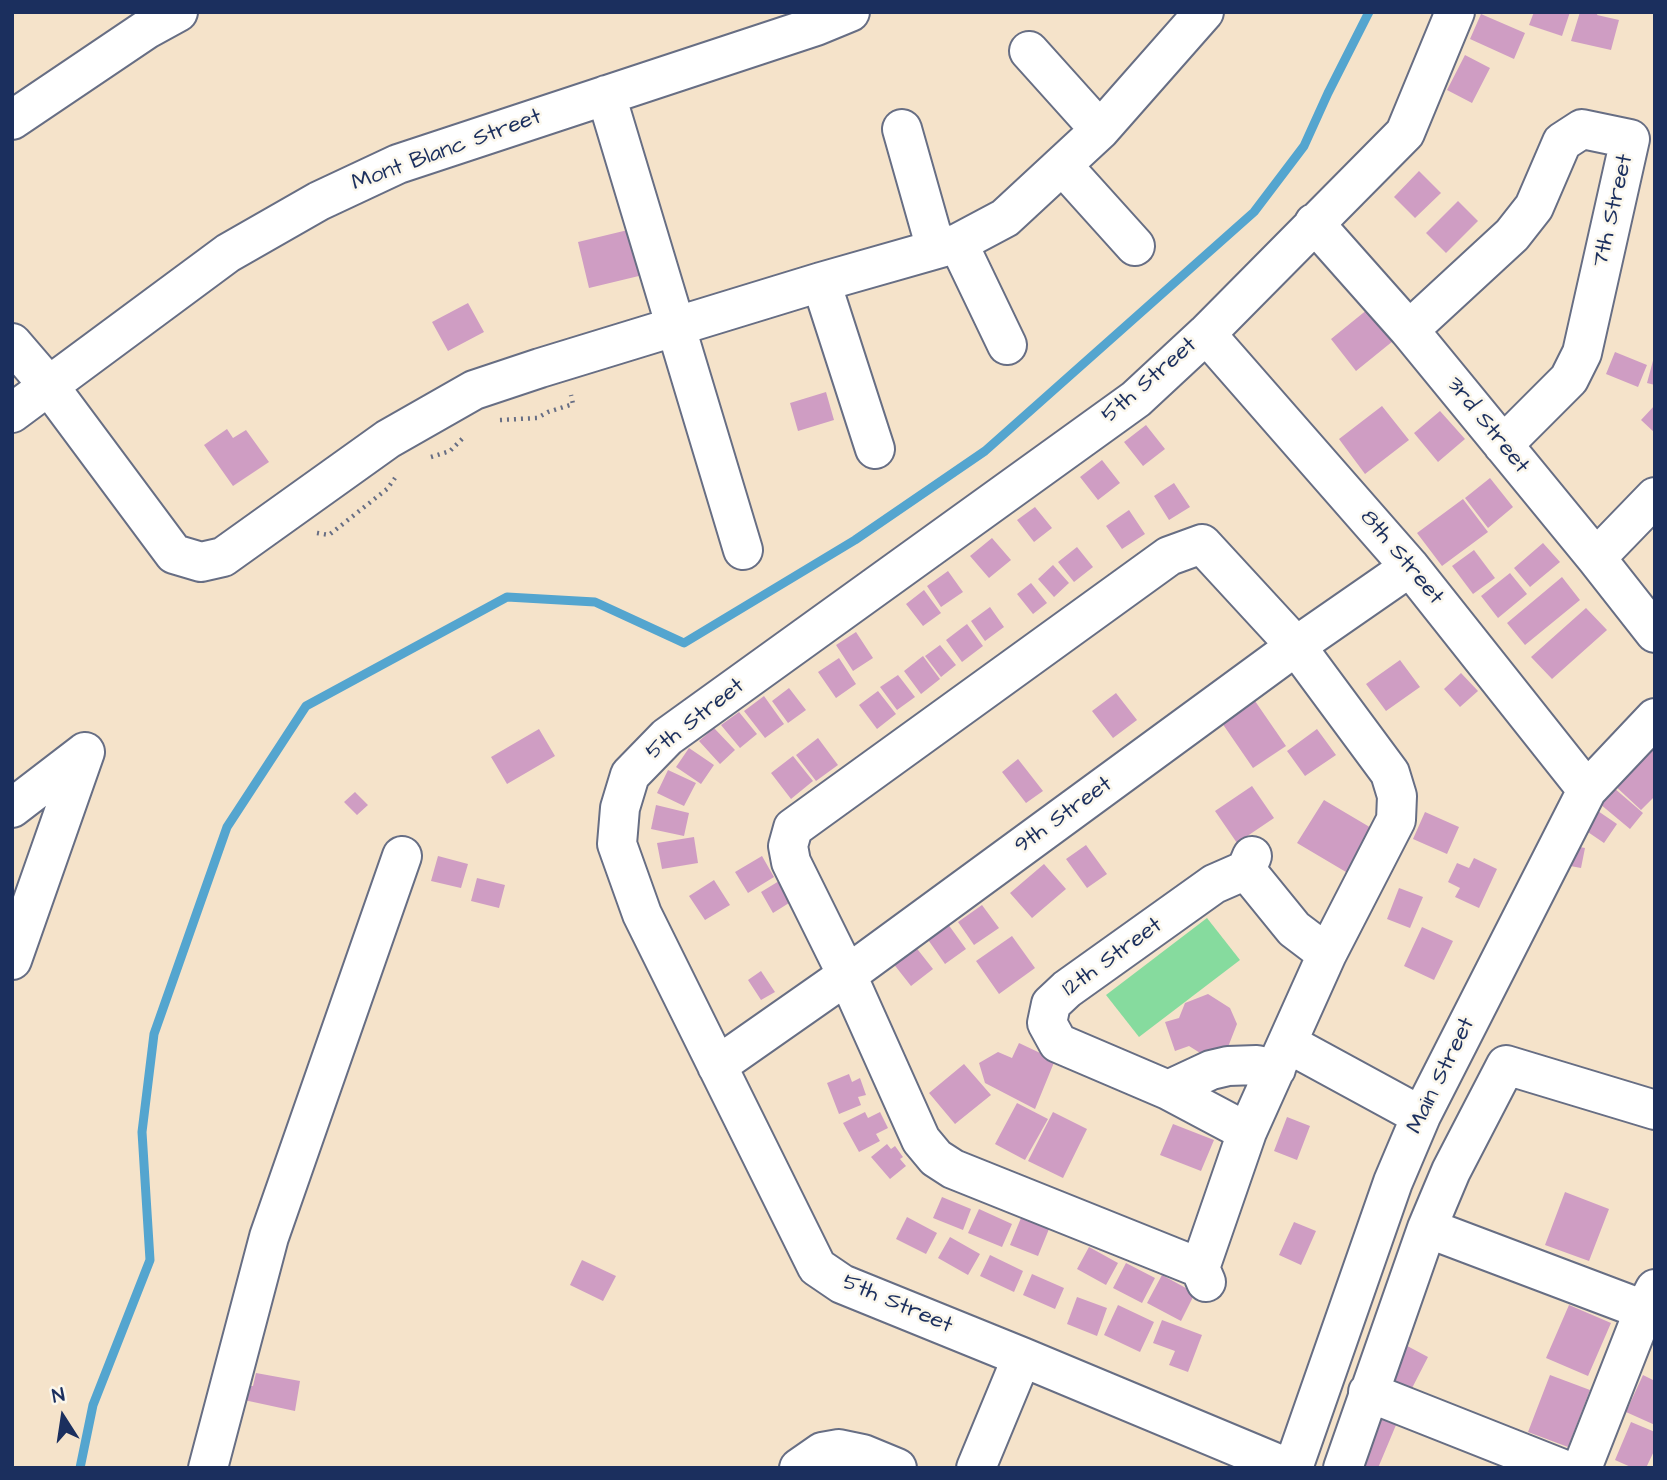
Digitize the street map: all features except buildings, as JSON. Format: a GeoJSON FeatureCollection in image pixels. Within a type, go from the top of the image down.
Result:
{"type":"FeatureCollection","features":[{"type":"Feature","properties":{"kind":"street"},"geometry":{"type":"LineString","coordinates":[[12,120],[147,29],[178,12]]}},
{"type":"Feature","properties":{"kind":"street","name":"Mont Blanc Street"},"geometry":{"type":"LineString","coordinates":[[12,413],[228,253],[319,201],[398,164],[816,26],[850,12]]}},
{"type":"Feature","properties":{"kind":"street"},"geometry":{"type":"LineString","coordinates":[[12,343],[49,386],[174,554],[201,562],[223,557],[388,439],[474,390],[564,360],[947,246],[1005,218],[1100,130],[1204,12]]}},
{"type":"Feature","properties":{"kind":"street","name":"5th Street"},"geometry":{"type":"LineString","coordinates":[[1290,1468],[842,1284],[817,1267],[642,914],[617,844],[620,808],[630,775],[667,737],[1136,399],[1206,334],[1405,133],[1455,12]]}},
{"type":"Feature","properties":{"kind":"street"},"geometry":{"type":"LineString","coordinates":[[1029,51],[1100,130]]}},
{"type":"Feature","properties":{"kind":"street"},"geometry":{"type":"LineString","coordinates":[[606,95],[743,550]]}},
{"type":"Feature","properties":{"kind":"street","name":"7th Street"},"geometry":{"type":"LineString","coordinates":[[1409,330],[1512,235],[1534,207],[1562,142],[1582,128],[1630,138],[1582,353],[1569,379],[1503,445]]}},
{"type":"Feature","properties":{"kind":"street"},"geometry":{"type":"LineString","coordinates":[[902,129],[947,246],[1007,345]]}},
{"type":"Feature","properties":{"kind":"street"},"geometry":{"type":"LineString","coordinates":[[1062,165],[1135,246]]}},
{"type":"Feature","properties":{"kind":"street","name":"3rd Street"},"geometry":{"type":"LineString","coordinates":[[1314,223],[1409,330],[1655,633]]}},
{"type":"Feature","properties":{"kind":"street"},"geometry":{"type":"LineString","coordinates":[[821,282],[875,449]]}},
{"type":"Feature","properties":{"kind":"street","name":"8th Street"},"geometry":{"type":"LineString","coordinates":[[1206,334],[1410,567],[1587,790]]}},
{"type":"Feature","properties":{"kind":"street"},"geometry":{"type":"LineString","coordinates":[[1596,558],[1655,497]]}},
{"type":"Feature","properties":{"kind":"street"},"geometry":{"type":"LineString","coordinates":[[1204,538],[1296,646],[1390,773],[1397,796],[1396,820],[1327,954],[1247,1132],[1203,1275],[953,1170],[936,1158],[921,1140],[847,975],[791,862],[788,846],[793,828],[1169,556],[1204,538]]}},
{"type":"Feature","properties":{"kind":"street","name":"9th Street"},"geometry":{"type":"LineString","coordinates":[[717,1066],[847,975],[1296,646],[1410,567]]}},
{"type":"Feature","properties":{"kind":"street","name":"Main Street"},"geometry":{"type":"LineString","coordinates":[[1290,1468],[1393,1182],[1421,1116],[1587,790],[1655,718]]}},
{"type":"Feature","properties":{"kind":"street"},"geometry":{"type":"LineString","coordinates":[[12,808],[85,752],[12,960]]}},
{"type":"Feature","properties":{"kind":"street"},"geometry":{"type":"LineString","coordinates":[[208,1468],[269,1237],[402,856]]}},
{"type":"Feature","properties":{"kind":"street","name":"12th Street"},"geometry":{"type":"LineString","coordinates":[[1247,1132],[1168,1090],[1058,1043],[1048,1023],[1051,1004],[1214,884],[1249,863],[1294,929],[1327,954]]}},
{"type":"Feature","properties":{"kind":"street"},"geometry":{"type":"LineString","coordinates":[[1168,1090],[1211,1070],[1228,1066],[1257,1065],[1281,1056],[1421,1116]]}},
{"type":"Feature","properties":{"kind":"street"},"geometry":{"type":"LineString","coordinates":[[1343,1468],[1427,1228],[1451,1171],[1506,1065],[1655,1110]]}},
{"type":"Feature","properties":{"kind":"street"},"geometry":{"type":"LineString","coordinates":[[1427,1228],[1649,1299],[1582,1468]]}},
{"type":"Feature","properties":{"kind":"street"},"geometry":{"type":"LineString","coordinates":[[976,1468],[1022,1357]]}},
{"type":"Feature","properties":{"kind":"street"},"geometry":{"type":"LineString","coordinates":[[1368,1392],[1560,1468]]}},
{"type":"Feature","properties":{"kind":"street"},"geometry":{"type":"LineString","coordinates":[[799,1468],[822,1452],[839,1449],[863,1454],[897,1468]]}},
{"type":"Feature","properties":{"kind":"path"},"geometry":{"type":"LineString","coordinates":[[497,420],[537,418],[573,404],[564,360]]}},
{"type":"Feature","properties":{"kind":"path"},"geometry":{"type":"LineString","coordinates":[[426,458],[450,451],[472,430]]}},
{"type":"Feature","properties":{"kind":"path"},"geometry":{"type":"LineString","coordinates":[[286,512],[305,531],[329,535],[387,489],[401,471]]}},
{"type":"Feature","properties":{"kind":"green space"},"geometry":{"type":"Polygon","coordinates":[[[1207,918],[1240,960],[1139,1037],[1106,995],[1207,918]]]}},
{"type":"Feature","properties":{"kind":"waterway"},"geometry":{"type":"LineString","coordinates":[[80,1468],[93,1405],[150,1260],[142,1132],[154,1034],[227,827],[306,706],[507,597],[595,602],[684,643],[855,540],[985,451],[1254,212],[1304,146],[1369,12]]}}]}
